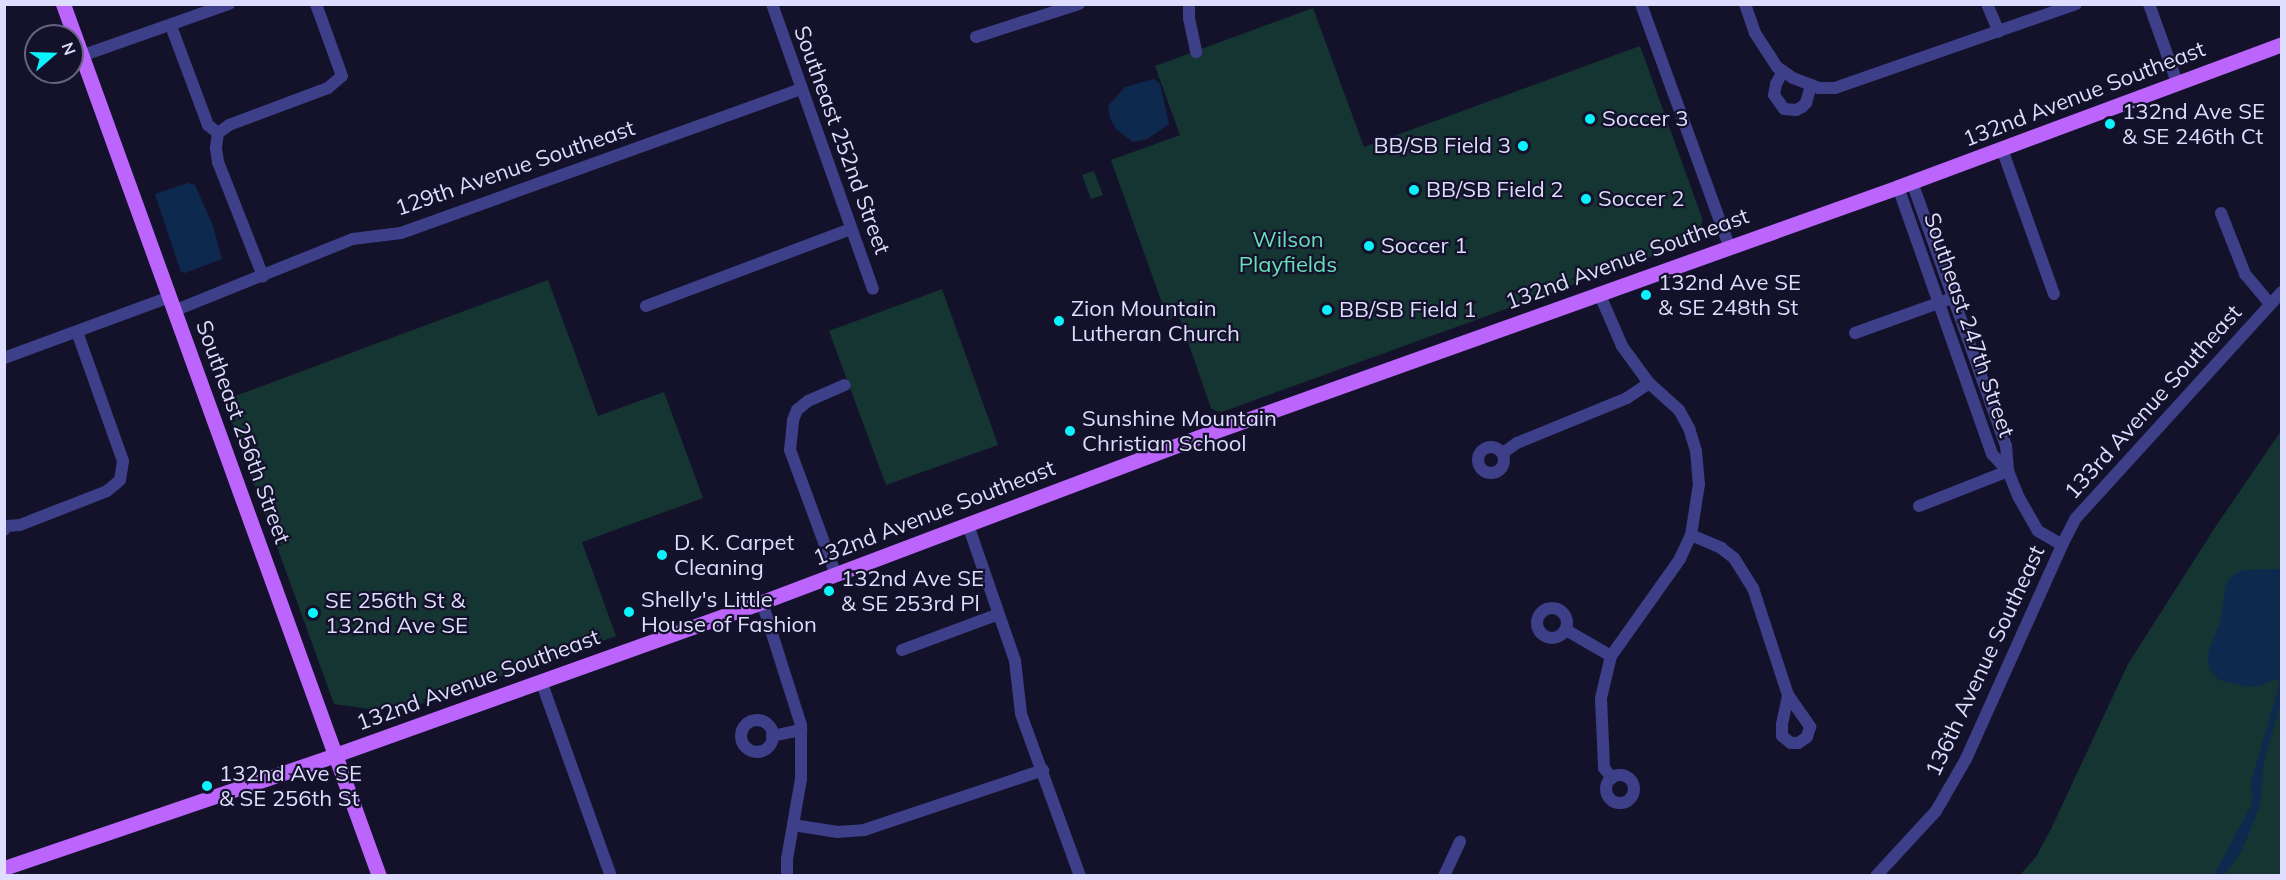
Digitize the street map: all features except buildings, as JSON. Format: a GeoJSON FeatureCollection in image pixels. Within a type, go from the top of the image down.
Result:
{"type":"FeatureCollection","features":[{"type":"Feature","properties":{"kind":"main road","name":"Southeast 256th Street"},"geometry":{"type":"LineString","coordinates":[[63,4],[70,24]]}},
{"type":"Feature","properties":{"kind":"main road","name":"132nd Avenue Southeast"},"geometry":{"type":"LineString","coordinates":[[4,868],[335,755],[762,602],[1209,433],[1905,185],[2282,44]]}},
{"type":"Feature","properties":{"kind":"main road","name":"Southeast 256th Street"},"geometry":{"type":"LineString","coordinates":[[84,64],[173,303],[379,876]]}},
{"type":"Feature","properties":{"kind":"street"},"geometry":{"type":"LineString","coordinates":[[84,55],[229,4]]}},
{"type":"Feature","properties":{"kind":"street"},"geometry":{"type":"LineString","coordinates":[[263,276],[218,162],[216,148],[218,133],[229,125],[328,88],[342,76],[316,4]]}},
{"type":"Feature","properties":{"kind":"street","name":"Southeast 252nd Street"},"geometry":{"type":"LineString","coordinates":[[772,4],[873,289]]}},
{"type":"Feature","properties":{"kind":"street"},"geometry":{"type":"LineString","coordinates":[[976,37],[1079,4]]}},
{"type":"Feature","properties":{"kind":"street"},"geometry":{"type":"LineString","coordinates":[[1189,4],[1189,18],[1196,52]]}},
{"type":"Feature","properties":{"kind":"street"},"geometry":{"type":"LineString","coordinates":[[1641,4],[1729,246]]}},
{"type":"Feature","properties":{"kind":"street"},"geometry":{"type":"LineString","coordinates":[[1745,4],[1765,52],[1788,74],[1811,85],[1835,88],[1852,84],[2076,4]]}},
{"type":"Feature","properties":{"kind":"street"},"geometry":{"type":"LineString","coordinates":[[1987,4],[2000,32]]}},
{"type":"Feature","properties":{"kind":"street"},"geometry":{"type":"LineString","coordinates":[[2149,4],[2178,82]]}},
{"type":"Feature","properties":{"kind":"street"},"geometry":{"type":"LineString","coordinates":[[171,26],[208,125],[218,133]]}},
{"type":"Feature","properties":{"kind":"street"},"geometry":{"type":"LineString","coordinates":[[1788,74],[1774,89],[1774,95],[1784,109],[1796,110],[1802,107],[1806,103],[1811,85]]}},
{"type":"Feature","properties":{"kind":"street","name":"129th Avenue Southeast"},"geometry":{"type":"LineString","coordinates":[[4,358],[77,332],[263,276],[353,239],[401,233],[802,88]]}},
{"type":"Feature","properties":{"kind":"street"},"geometry":{"type":"LineString","coordinates":[[2002,149],[2054,294]]}},
{"type":"Feature","properties":{"kind":"street","name":"Southeast 247th Street"},"geometry":{"type":"LineString","coordinates":[[1905,185],[1953,298],[2006,446],[2008,471],[2018,496],[2038,531],[2062,545]]}},
{"type":"Feature","properties":{"kind":"street","name":"Southeast 247th Street"},"geometry":{"type":"LineString","coordinates":[[1905,185],[1939,303],[1992,454],[2008,471]]}},
{"type":"Feature","properties":{"kind":"street"},"geometry":{"type":"LineString","coordinates":[[2221,213],[2244,274],[2270,304]]}},
{"type":"Feature","properties":{"kind":"street"},"geometry":{"type":"LineString","coordinates":[[646,306],[851,229]]}},
{"type":"Feature","properties":{"kind":"street","name":"133rd Avenue Southeast"},"geometry":{"type":"LineString","coordinates":[[2062,545],[2076,518],[2282,292]]}},
{"type":"Feature","properties":{"kind":"street"},"geometry":{"type":"LineString","coordinates":[[1599,293],[1622,346],[1648,382],[1678,410],[1689,428],[1696,451],[1699,484],[1691,535],[1680,559],[1611,656],[1601,698],[1604,768],[1612,778]]}},
{"type":"Feature","properties":{"kind":"street"},"geometry":{"type":"LineString","coordinates":[[1856,333],[1953,298]]}},
{"type":"Feature","properties":{"kind":"street"},"geometry":{"type":"LineString","coordinates":[[5,526],[20,525],[107,491],[120,480],[123,461],[77,332]]}},
{"type":"Feature","properties":{"kind":"street"},"geometry":{"type":"LineString","coordinates":[[1503,453],[1517,443],[1627,398],[1648,382]]}},
{"type":"Feature","properties":{"kind":"street"},"geometry":{"type":"LineString","coordinates":[[836,574],[790,450],[793,420],[797,410],[808,400],[845,386]]}},
{"type":"Feature","properties":{"kind":"street"},"geometry":{"type":"LineString","coordinates":[[1918,506],[2008,471]]}},
{"type":"Feature","properties":{"kind":"street"},"geometry":{"type":"LineString","coordinates":[[968,525],[1015,661],[1021,714],[1080,876]]}},
{"type":"Feature","properties":{"kind":"street"},"geometry":{"type":"LineString","coordinates":[[1691,535],[1721,548],[1742,569],[1753,588],[1788,695]]}},
{"type":"Feature","properties":{"kind":"street","name":"136th Avenue Southeast"},"geometry":{"type":"LineString","coordinates":[[1876,876],[1936,812],[1966,759],[2062,545]]}},
{"type":"Feature","properties":{"kind":"street"},"geometry":{"type":"LineString","coordinates":[[762,602],[796,703],[801,730],[801,779],[787,859],[788,876]]}},
{"type":"Feature","properties":{"kind":"street"},"geometry":{"type":"LineString","coordinates":[[902,650],[999,614]]}},
{"type":"Feature","properties":{"kind":"street"},"geometry":{"type":"LineString","coordinates":[[1566,630],[1611,656]]}},
{"type":"Feature","properties":{"kind":"street"},"geometry":{"type":"LineString","coordinates":[[541,681],[611,876]]}},
{"type":"Feature","properties":{"kind":"street"},"geometry":{"type":"LineString","coordinates":[[772,736],[801,730]]}},
{"type":"Feature","properties":{"kind":"street"},"geometry":{"type":"LineString","coordinates":[[793,825],[837,832],[864,830],[1042,770]]}},
{"type":"Feature","properties":{"kind":"street"},"geometry":{"type":"LineString","coordinates":[[1444,876],[1460,842]]}},
{"type":"Feature","properties":{"kind":"green space","name":"Wilson Playfields"},"geometry":{"type":"Polygon","coordinates":[[[1313,8],[1364,147],[1640,46],[1702,218],[1701,232],[1693,241],[1222,412],[1216,411],[1211,408],[1179,316],[1168,320],[1111,160],[1180,135],[1155,66],[1313,8]]]}},
{"type":"Feature","properties":{"kind":"green space"},"geometry":{"type":"Polygon","coordinates":[[[1094,171],[1103,195],[1091,199],[1082,175],[1094,171]]]}},
{"type":"Feature","properties":{"kind":"green space"},"geometry":{"type":"Polygon","coordinates":[[[548,280],[598,416],[664,392],[703,498],[582,542],[616,636],[417,705],[369,709],[334,704],[224,400],[548,280]]]}},
{"type":"Feature","properties":{"kind":"green space"},"geometry":{"type":"Polygon","coordinates":[[[942,289],[998,445],[886,485],[829,331],[942,289]]]}},
{"type":"Feature","properties":{"kind":"green space"},"geometry":{"type":"Polygon","coordinates":[[[2281,431],[2281,875],[2019,876],[2036,857],[2051,829],[2128,664],[2216,526],[2281,431]]]}},
{"type":"Feature","properties":{"kind":"water"},"geometry":{"type":"Polygon","coordinates":[[[1154,79],[1160,84],[1169,124],[1147,139],[1133,142],[1116,129],[1110,118],[1108,106],[1125,87],[1154,79]]]}},
{"type":"Feature","properties":{"kind":"water"},"geometry":{"type":"Polygon","coordinates":[[[188,183],[195,185],[213,226],[222,259],[185,273],[181,272],[155,194],[188,183]]]}},
{"type":"Feature","properties":{"kind":"water"},"geometry":{"type":"Polygon","coordinates":[[[2281,569],[2281,702],[2264,763],[2260,805],[2243,848],[2224,875],[2214,875],[2252,804],[2251,781],[2279,686],[2277,678],[2261,686],[2248,687],[2219,680],[2210,670],[2207,656],[2220,621],[2226,585],[2232,576],[2243,570],[2281,569]]]}},
{"type":"Feature","properties":{"kind":"place","name":"Soccer 3"},"geometry":{"type":"Point","coordinates":[1590,119]}},
{"type":"Feature","properties":{"kind":"place","name":"132nd Ave SE & SE 246th Ct"},"geometry":{"type":"Point","coordinates":[2110,124]}},
{"type":"Feature","properties":{"kind":"place","name":"BB/SB Field 3"},"geometry":{"type":"Point","coordinates":[1523,146]}},
{"type":"Feature","properties":{"kind":"place","name":"BB/SB Field 2"},"geometry":{"type":"Point","coordinates":[1414,190]}},
{"type":"Feature","properties":{"kind":"place","name":"Soccer 2"},"geometry":{"type":"Point","coordinates":[1586,199]}},
{"type":"Feature","properties":{"kind":"place","name":"Soccer 1"},"geometry":{"type":"Point","coordinates":[1369,246]}},
{"type":"Feature","properties":{"kind":"place","name":"132nd Ave SE & SE 248th St"},"geometry":{"type":"Point","coordinates":[1646,295]}},
{"type":"Feature","properties":{"kind":"place","name":"BB/SB Field 1"},"geometry":{"type":"Point","coordinates":[1327,310]}},
{"type":"Feature","properties":{"kind":"place","name":"Zion Mountain Lutheran Church"},"geometry":{"type":"Point","coordinates":[1059,321]}},
{"type":"Feature","properties":{"kind":"place","name":"Sunshine Mountain Christian School"},"geometry":{"type":"Point","coordinates":[1070,431]}},
{"type":"Feature","properties":{"kind":"place","name":"D. K. Carpet Cleaning"},"geometry":{"type":"Point","coordinates":[662,555]}},
{"type":"Feature","properties":{"kind":"place","name":"132nd Ave SE & SE 253rd Pl"},"geometry":{"type":"Point","coordinates":[829,591]}},
{"type":"Feature","properties":{"kind":"place","name":"Shelly's Little House of Fashion"},"geometry":{"type":"Point","coordinates":[629,612]}},
{"type":"Feature","properties":{"kind":"place","name":"SE 256th St & 132nd Ave SE"},"geometry":{"type":"Point","coordinates":[313,613]}},
{"type":"Feature","properties":{"kind":"place","name":"132nd Ave SE & SE 256th St"},"geometry":{"type":"Point","coordinates":[207,786]}}]}
